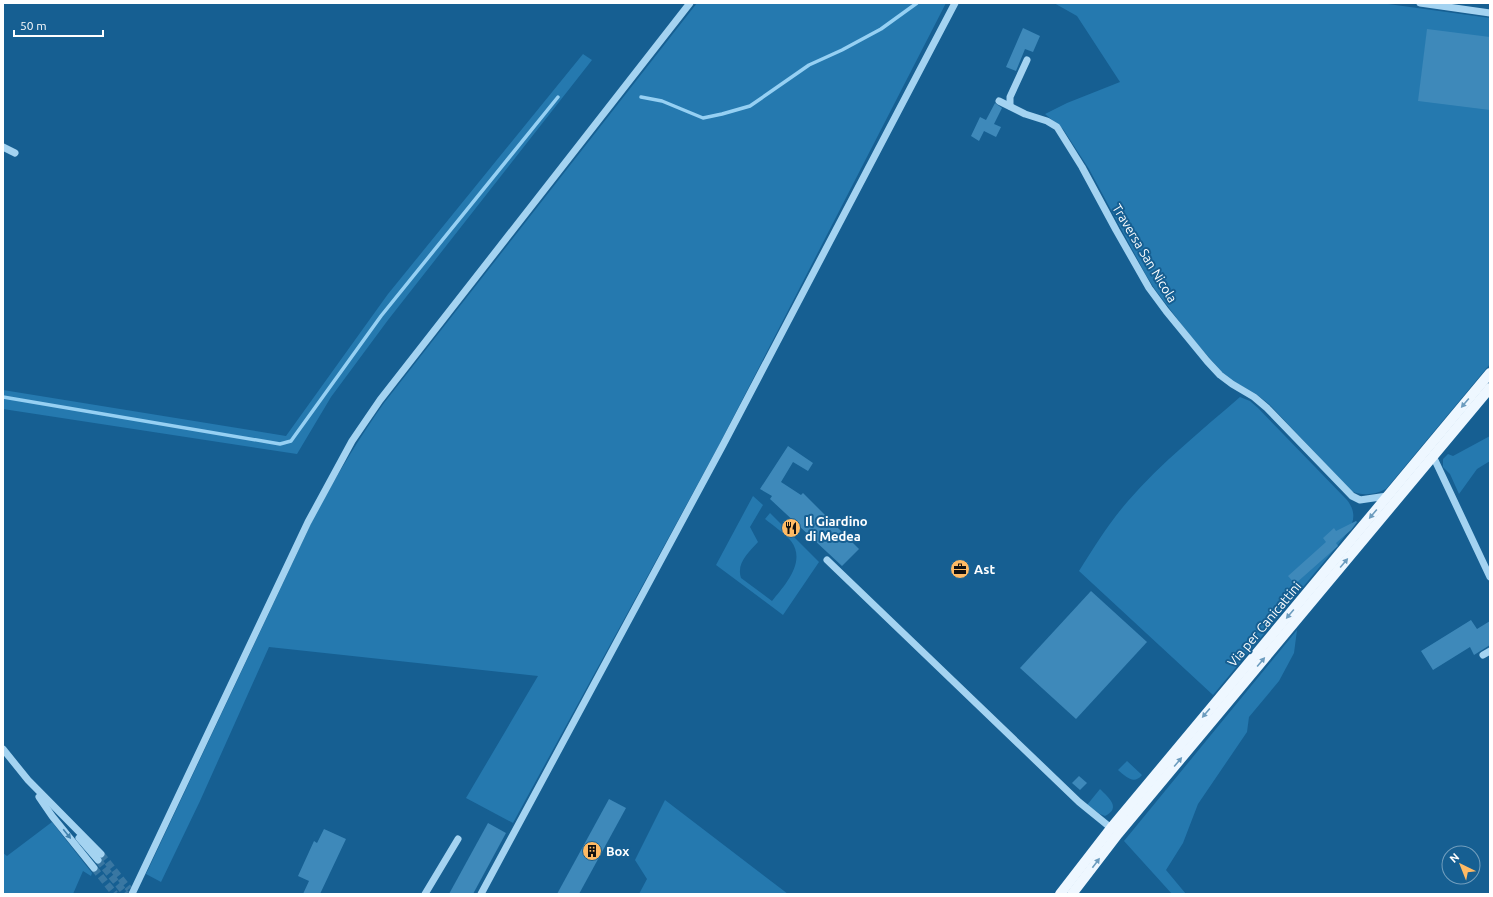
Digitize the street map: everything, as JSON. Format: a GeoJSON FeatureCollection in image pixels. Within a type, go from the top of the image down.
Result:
{"type":"FeatureCollection","features":[{"type":"Feature","properties":{"kind":"main road","name":"Via per Canicattini"},"geometry":{"type":"LineString","coordinates":[[1060,894],[1111,828],[1490,373]]}},
{"type":"Feature","properties":{"kind":"main road","name":"Via per Canicattini"},"geometry":{"type":"LineString","coordinates":[[1072,894],[1118,834],[1490,388]]}},
{"type":"Feature","properties":{"kind":"street"},"geometry":{"type":"LineString","coordinates":[[132,893],[308,522],[352,441],[380,400],[690,3]]}},
{"type":"Feature","properties":{"kind":"street"},"geometry":{"type":"LineString","coordinates":[[481,894],[723,445],[955,3]]}},
{"type":"Feature","properties":{"kind":"street"},"geometry":{"type":"LineString","coordinates":[[1420,3],[1490,14]]}},
{"type":"Feature","properties":{"kind":"street"},"geometry":{"type":"LineString","coordinates":[[1010,106],[1010,96],[1027,60]]}},
{"type":"Feature","properties":{"kind":"street","name":"Traversa San Nicola"},"geometry":{"type":"LineString","coordinates":[[999,101],[1024,114],[1047,121],[1057,127],[1082,167],[1149,288],[1166,311],[1220,375],[1254,397],[1267,408],[1352,496],[1360,500],[1387,496]]}},
{"type":"Feature","properties":{"kind":"street"},"geometry":{"type":"LineString","coordinates":[[3,147],[15,153]]}},
{"type":"Feature","properties":{"kind":"street"},"geometry":{"type":"LineString","coordinates":[[1433,456],[1490,577]]}},
{"type":"Feature","properties":{"kind":"street"},"geometry":{"type":"LineString","coordinates":[[827,560],[1078,802],[1111,828]]}},
{"type":"Feature","properties":{"kind":"street"},"geometry":{"type":"LineString","coordinates":[[1483,655],[1490,651]]}},
{"type":"Feature","properties":{"kind":"street"},"geometry":{"type":"LineString","coordinates":[[3,749],[28,780],[52,816],[94,868]]}},
{"type":"Feature","properties":{"kind":"street"},"geometry":{"type":"LineString","coordinates":[[28,780],[100,857]]}},
{"type":"Feature","properties":{"kind":"street"},"geometry":{"type":"LineString","coordinates":[[425,894],[458,839]]}},
{"type":"Feature","properties":{"kind":"shaded area"},"geometry":{"type":"Polygon","coordinates":[[[697,3],[946,3],[719,445],[513,823],[466,798],[538,676],[269,647],[200,801],[161,882],[146,874],[316,513],[357,443],[384,403],[697,3]]]}},
{"type":"Feature","properties":{"kind":"shaded area"},"geometry":{"type":"Polygon","coordinates":[[[1054,3],[1381,3],[1490,18],[1490,364],[1386,489],[1377,493],[1368,494],[1360,494],[1351,491],[1269,404],[1256,394],[1229,379],[1221,371],[1191,337],[1154,288],[1089,169],[1063,129],[1045,114],[1067,103],[1120,82],[1077,16],[1054,3]]]}},
{"type":"Feature","properties":{"kind":"shaded area"},"geometry":{"type":"Polygon","coordinates":[[[583,54],[592,60],[388,320],[331,397],[297,454],[3,409],[3,390],[286,436],[388,294],[583,54]]]}},
{"type":"Feature","properties":{"kind":"shaded area"},"geometry":{"type":"Polygon","coordinates":[[[1240,397],[1250,401],[1258,408],[1347,500],[1351,506],[1353,518],[1352,524],[1338,545],[1213,695],[1079,571],[1114,518],[1128,501],[1154,473],[1182,447],[1240,397]]]}},
{"type":"Feature","properties":{"kind":"shaded area"},"geometry":{"type":"Polygon","coordinates":[[[1490,436],[1490,461],[1477,469],[1459,494],[1450,474],[1443,467],[1443,459],[1448,454],[1453,456],[1490,436]]]}},
{"type":"Feature","properties":{"kind":"shaded area"},"geometry":{"type":"Polygon","coordinates":[[[753,496],[763,505],[750,527],[758,542],[744,558],[740,567],[741,578],[772,601],[788,581],[792,573],[796,557],[795,549],[788,538],[765,519],[770,513],[819,562],[783,615],[716,565],[753,496]]]}},
{"type":"Feature","properties":{"kind":"shaded area"},"geometry":{"type":"Polygon","coordinates":[[[1297,630],[1294,653],[1279,681],[1249,717],[1247,732],[1198,804],[1183,843],[1166,870],[1186,894],[1172,894],[1124,841],[1297,630]]]}},
{"type":"Feature","properties":{"kind":"shaded area"},"geometry":{"type":"Polygon","coordinates":[[[1127,761],[1142,775],[1139,778],[1133,780],[1130,779],[1118,770],[1127,761]]]}},
{"type":"Feature","properties":{"kind":"shaded area"},"geometry":{"type":"Polygon","coordinates":[[[1100,789],[1110,799],[1113,806],[1113,810],[1105,816],[1087,805],[1100,789]]]}},
{"type":"Feature","properties":{"kind":"shaded area"},"geometry":{"type":"Polygon","coordinates":[[[665,800],[788,894],[639,894],[647,879],[635,860],[665,800]]]}},
{"type":"Feature","properties":{"kind":"shaded area"},"geometry":{"type":"Polygon","coordinates":[[[52,822],[92,873],[91,876],[83,871],[73,894],[3,894],[3,853],[7,856],[52,822]]]}},
{"type":"Feature","properties":{"kind":"building"},"geometry":{"type":"Polygon","coordinates":[[[1023,28],[1040,36],[1033,52],[1025,49],[1016,71],[1006,67],[1023,28]]]}},
{"type":"Feature","properties":{"kind":"building"},"geometry":{"type":"Polygon","coordinates":[[[1427,29],[1490,37],[1490,110],[1418,101],[1427,29]]]}},
{"type":"Feature","properties":{"kind":"building"},"geometry":{"type":"Polygon","coordinates":[[[995,103],[1002,108],[994,124],[1001,127],[996,137],[984,131],[979,141],[971,136],[980,117],[986,120],[995,103]]]}},
{"type":"Feature","properties":{"kind":"building"},"geometry":{"type":"Polygon","coordinates":[[[788,446],[813,463],[808,471],[793,462],[781,482],[801,495],[803,493],[859,549],[842,566],[770,499],[772,496],[760,489],[788,446]]]}},
{"type":"Feature","properties":{"kind":"building"},"geometry":{"type":"Polygon","coordinates":[[[1356,521],[1357,522],[1351,530],[1336,543],[1338,546],[1295,584],[1288,576],[1326,542],[1323,538],[1334,528],[1336,531],[1356,521]]]}},
{"type":"Feature","properties":{"kind":"building"},"geometry":{"type":"Polygon","coordinates":[[[1091,591],[1147,642],[1076,719],[1020,668],[1091,591]]]}},
{"type":"Feature","properties":{"kind":"building"},"geometry":{"type":"Polygon","coordinates":[[[1471,620],[1477,629],[1490,621],[1490,645],[1474,655],[1470,647],[1433,670],[1421,651],[1471,620]]]}},
{"type":"Feature","properties":{"kind":"building"},"geometry":{"type":"Polygon","coordinates":[[[1079,776],[1087,783],[1080,790],[1072,783],[1079,776]]]}},
{"type":"Feature","properties":{"kind":"building","name":"Box"},"geometry":{"type":"Polygon","coordinates":[[[609,799],[626,808],[579,894],[557,894],[609,799]]]}},
{"type":"Feature","properties":{"kind":"building"},"geometry":{"type":"Polygon","coordinates":[[[488,823],[506,833],[473,894],[449,894],[488,823]]]}},
{"type":"Feature","properties":{"kind":"building"},"geometry":{"type":"Polygon","coordinates":[[[324,829],[346,839],[320,894],[303,894],[309,881],[298,876],[314,841],[317,843],[324,829]]]}},
{"type":"Feature","properties":{"kind":"waterway"},"geometry":{"type":"LineString","coordinates":[[641,97],[662,101],[703,118],[750,106],[809,65],[842,50],[881,29],[917,3]]}},
{"type":"Feature","properties":{"kind":"waterway"},"geometry":{"type":"LineString","coordinates":[[3,397],[280,444],[291,441],[381,316],[558,97]]}},
{"type":"Feature","properties":{"kind":"tunnel"},"geometry":{"type":"LineString","coordinates":[[101,854],[129,889]]}},
{"type":"Feature","properties":{"kind":"tunnel"},"geometry":{"type":"LineString","coordinates":[[98,860],[126,894]]}},
{"type":"Feature","properties":{"kind":"tunnel"},"geometry":{"type":"LineString","coordinates":[[94,868],[115,894]]}},
{"type":"Feature","properties":{"kind":"place","name":"Il Giardino di Medea"},"geometry":{"type":"Point","coordinates":[791,528]}},
{"type":"Feature","properties":{"kind":"place","name":"Ast"},"geometry":{"type":"Point","coordinates":[960,569]}},
{"type":"Feature","properties":{"kind":"place","name":"Box"},"geometry":{"type":"Point","coordinates":[592,851]}}]}
